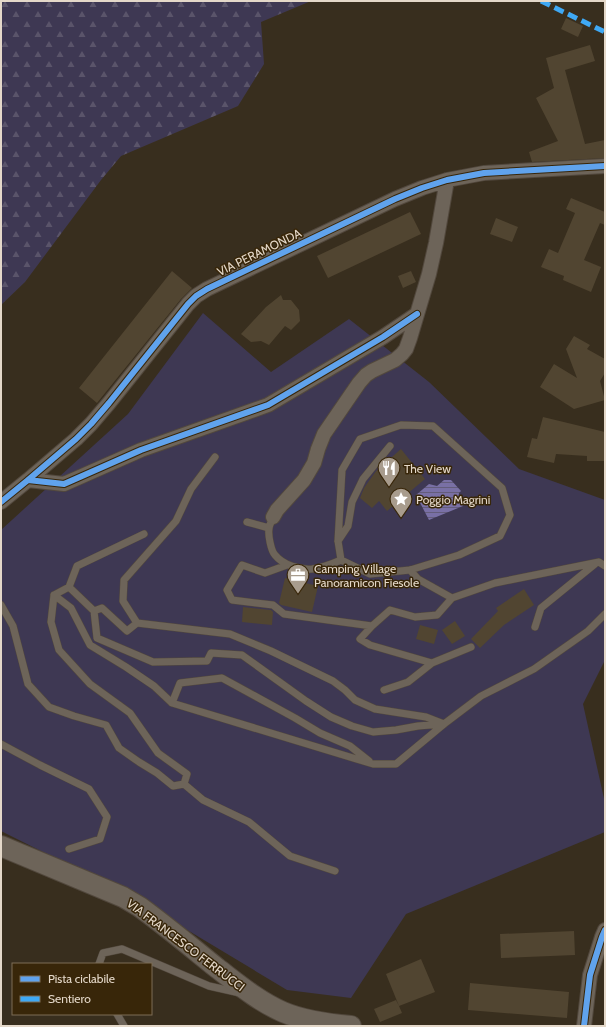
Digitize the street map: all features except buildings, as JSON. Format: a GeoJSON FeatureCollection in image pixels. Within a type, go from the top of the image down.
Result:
{"type":"FeatureCollection","features":[{"type":"Feature","properties":{"kind":"main road","name":"VIA FRANCESCO FERRUCCI"},"geometry":{"type":"LineString","coordinates":[[1,846],[123,898],[140,907],[245,990],[282,1012],[299,1018],[351,1026]]}},
{"type":"Feature","properties":{"kind":"street","name":"VIA PERAMONDA"},"geometry":{"type":"LineString","coordinates":[[1,502],[76,439],[91,424],[188,304],[196,296],[207,289],[395,199],[447,180],[484,173],[605,166]]}},
{"type":"Feature","properties":{"kind":"street"},"geometry":{"type":"LineString","coordinates":[[271,522],[277,510],[304,480],[314,463],[324,434],[359,383],[372,371],[395,360],[406,349],[429,274],[447,180]]}},
{"type":"Feature","properties":{"kind":"street"},"geometry":{"type":"LineString","coordinates":[[28,480],[64,484],[141,450],[268,405],[383,337],[417,314]]}},
{"type":"Feature","properties":{"kind":"street"},"geometry":{"type":"LineString","coordinates":[[584,1026],[590,975],[605,930]]}},
{"type":"Feature","properties":{"kind":"lane"},"geometry":{"type":"LineString","coordinates":[[247,522],[271,522],[268,536],[274,555],[287,565],[303,569],[311,569],[341,560],[370,574],[410,570],[459,555],[500,536],[510,515],[502,488],[433,426],[401,424],[360,439],[342,470],[338,541],[341,560]]}},
{"type":"Feature","properties":{"kind":"lane"},"geometry":{"type":"LineString","coordinates":[[338,541],[348,526],[352,502],[363,479],[390,446]]}},
{"type":"Feature","properties":{"kind":"lane"},"geometry":{"type":"LineString","coordinates":[[137,623],[123,601],[124,580],[176,521],[191,490],[215,457]]}},
{"type":"Feature","properties":{"kind":"lane"},"geometry":{"type":"LineString","coordinates":[[54,595],[69,587],[77,566],[144,534]]}},
{"type":"Feature","properties":{"kind":"lane"},"geometry":{"type":"LineString","coordinates":[[432,663],[370,645],[360,639],[390,610],[415,617],[438,615],[452,598],[495,583],[598,562],[605,566]]}},
{"type":"Feature","properties":{"kind":"lane"},"geometry":{"type":"LineString","coordinates":[[535,627],[542,608],[597,563]]}},
{"type":"Feature","properties":{"kind":"lane"},"geometry":{"type":"LineString","coordinates":[[287,565],[265,573],[242,565],[228,590],[232,600],[273,605],[284,614],[372,626]]}},
{"type":"Feature","properties":{"kind":"lane"},"geometry":{"type":"LineString","coordinates":[[410,570],[418,579],[452,598]]}},
{"type":"Feature","properties":{"kind":"lane"},"geometry":{"type":"LineString","coordinates":[[69,587],[94,611],[97,638],[153,662],[207,662],[211,653],[242,655],[306,701],[331,717],[352,726],[373,732],[444,724]]}},
{"type":"Feature","properties":{"kind":"lane"},"geometry":{"type":"LineString","coordinates":[[54,595],[71,608],[90,646],[126,667],[154,686],[172,703],[373,764],[396,764],[444,724],[481,696],[534,669],[588,631],[605,614]]}},
{"type":"Feature","properties":{"kind":"lane"},"geometry":{"type":"LineString","coordinates":[[54,595],[51,622],[59,650],[90,684],[130,713],[158,753],[187,774],[184,784]]}},
{"type":"Feature","properties":{"kind":"lane"},"geometry":{"type":"LineString","coordinates":[[1,606],[13,626],[28,684],[49,706],[74,716],[106,725],[119,748],[158,773],[173,786],[184,784]]}},
{"type":"Feature","properties":{"kind":"lane"},"geometry":{"type":"LineString","coordinates":[[94,611],[102,608],[128,632],[137,623]]}},
{"type":"Feature","properties":{"kind":"lane"},"geometry":{"type":"LineString","coordinates":[[137,623],[230,634],[271,651],[333,681],[355,700],[375,709],[426,717],[444,724]]}},
{"type":"Feature","properties":{"kind":"lane"},"geometry":{"type":"LineString","coordinates":[[384,690],[408,682],[432,663],[471,647]]}},
{"type":"Feature","properties":{"kind":"lane"},"geometry":{"type":"LineString","coordinates":[[172,703],[180,683],[222,678],[320,733],[350,746],[373,764]]}},
{"type":"Feature","properties":{"kind":"lane"},"geometry":{"type":"LineString","coordinates":[[1,744],[89,789],[107,817],[100,839],[69,849]]}},
{"type":"Feature","properties":{"kind":"lane"},"geometry":{"type":"LineString","coordinates":[[184,784],[203,800],[249,822],[290,856],[335,871]]}},
{"type":"Feature","properties":{"kind":"lane"},"geometry":{"type":"LineString","coordinates":[[99,963],[103,953],[122,949],[209,986],[256,997]]}},
{"type":"Feature","properties":{"kind":"lane"},"geometry":{"type":"LineString","coordinates":[[118,1015],[124,1026]]}},
{"type":"Feature","properties":{"kind":"green space"},"geometry":{"type":"Polygon","coordinates":[[[1,1],[311,1],[261,22],[264,64],[238,106],[121,156],[101,180],[25,282],[1,305],[1,1]]]}},
{"type":"Feature","properties":{"kind":"green space"},"geometry":{"type":"Polygon","coordinates":[[[203,313],[271,372],[349,319],[429,382],[519,469],[605,500],[605,660],[583,704],[605,803],[605,832],[406,914],[351,998],[287,990],[129,895],[1,831],[1,530],[128,414],[203,313]]]}},
{"type":"Feature","properties":{"kind":"shaded area"},"geometry":{"type":"Polygon","coordinates":[[[444,480],[451,480],[461,491],[458,499],[462,502],[463,506],[429,520],[416,495],[429,484],[437,486],[444,480]]]}},
{"type":"Feature","properties":{"kind":"marked path"},"geometry":{"type":"LineString","coordinates":[[541,1],[605,32]]}},
{"type":"Feature","properties":{"kind":"cycle path"},"geometry":{"type":"LineString","coordinates":[[1,502],[76,439],[91,424],[188,304],[196,296],[207,289],[395,199],[447,180],[484,173],[605,166]]}},
{"type":"Feature","properties":{"kind":"cycle path"},"geometry":{"type":"LineString","coordinates":[[28,480],[64,484],[141,450],[268,405],[383,337],[417,314]]}},
{"type":"Feature","properties":{"kind":"cycle path"},"geometry":{"type":"LineString","coordinates":[[584,1026],[590,975],[605,930]]}},
{"type":"Feature","properties":{"kind":"place","name":"The View"},"geometry":{"type":"Point","coordinates":[389,488]}},
{"type":"Feature","properties":{"kind":"place","name":"Poggio Magrini"},"geometry":{"type":"Point","coordinates":[401,518]}},
{"type":"Feature","properties":{"kind":"place","name":"Camping Village Panoramicon Fiesole"},"geometry":{"type":"Point","coordinates":[298,594]}}]}
